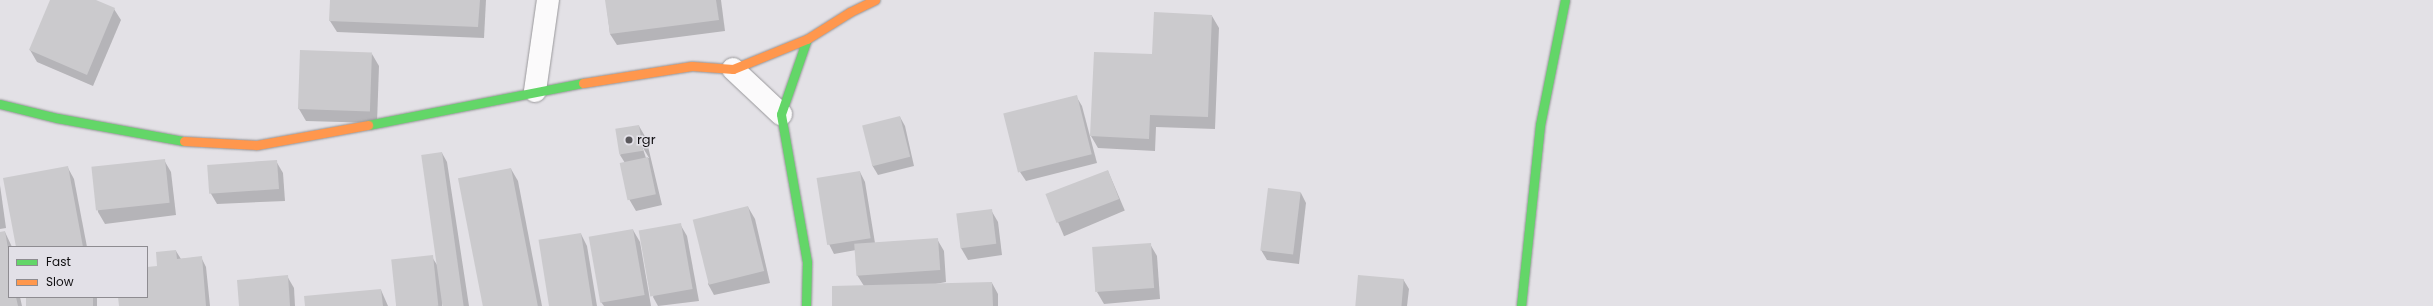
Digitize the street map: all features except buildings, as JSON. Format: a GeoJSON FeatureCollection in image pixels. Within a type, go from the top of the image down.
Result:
{"type":"FeatureCollection","features":[{"type":"Feature","properties":{"kind":"street"},"geometry":{"type":"LineString","coordinates":[[535,91],[548,0]]}},
{"type":"Feature","properties":{"kind":"street"},"geometry":{"type":"LineString","coordinates":[[0,104],[57,118],[175,140],[257,145],[332,133],[535,91],[692,66],[734,69],[807,39],[850,12],[875,0]]}},
{"type":"Feature","properties":{"kind":"street"},"geometry":{"type":"LineString","coordinates":[[1521,306],[1540,125],[1565,0]]}},
{"type":"Feature","properties":{"kind":"street"},"geometry":{"type":"LineString","coordinates":[[806,306],[807,262],[781,114],[807,39]]}},
{"type":"Feature","properties":{"kind":"street"},"geometry":{"type":"LineString","coordinates":[[734,69],[781,114]]}},
{"type":"Feature","properties":{"kind":"traffic: fast"},"geometry":{"type":"LineString","coordinates":[[1521,306],[1540,125],[1565,0]]}},
{"type":"Feature","properties":{"kind":"traffic: fast"},"geometry":{"type":"LineString","coordinates":[[806,306],[807,262],[781,114],[807,39]]}},
{"type":"Feature","properties":{"kind":"traffic: fast"},"geometry":{"type":"LineString","coordinates":[[368,125],[583,83]]}},
{"type":"Feature","properties":{"kind":"traffic: fast"},"geometry":{"type":"LineString","coordinates":[[0,104],[57,118],[184,141]]}},
{"type":"Feature","properties":{"kind":"traffic: slow"},"geometry":{"type":"LineString","coordinates":[[583,83],[692,66],[733,69],[807,39],[850,12],[875,0]]}},
{"type":"Feature","properties":{"kind":"traffic: slow"},"geometry":{"type":"LineString","coordinates":[[184,141],[257,145],[368,125]]}},
{"type":"Feature","properties":{"kind":"place","name":"rgr"},"geometry":{"type":"Point","coordinates":[629,140]}}]}
